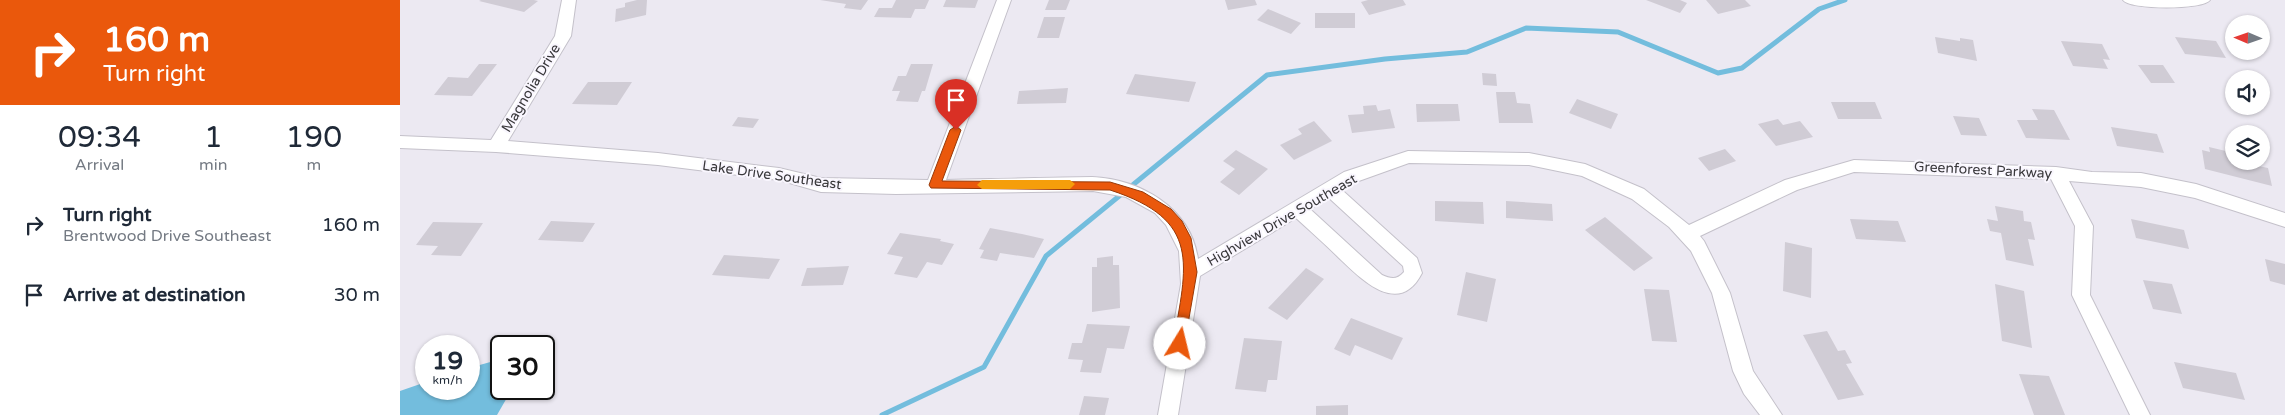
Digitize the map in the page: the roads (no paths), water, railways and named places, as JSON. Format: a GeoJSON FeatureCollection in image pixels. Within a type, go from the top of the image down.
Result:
{"type":"FeatureCollection","features":[{"type":"Feature","properties":{"kind":"street","name":"Magnolia Drive"},"geometry":{"type":"LineString","coordinates":[[496,146],[563,36],[569,0]]}},
{"type":"Feature","properties":{"kind":"street"},"geometry":{"type":"LineString","coordinates":[[935,185],[1004,0]]}},
{"type":"Feature","properties":{"kind":"street"},"geometry":{"type":"LineString","coordinates":[[2130,0],[2168,3],[2203,0]]}},
{"type":"Feature","properties":{"kind":"street","name":"Lake Drive Southeast"},"geometry":{"type":"LineString","coordinates":[[400,142],[496,146],[658,159],[779,174],[821,185],[896,187],[1093,184],[1132,193],[1167,213],[1178,224],[1185,238],[1192,272],[1168,415]]}},
{"type":"Feature","properties":{"kind":"street","name":"Highview Drive Southeast"},"geometry":{"type":"LineString","coordinates":[[1192,272],[1350,177],[1408,158],[1529,158],[1585,170],[1617,182],[1656,206],[1688,234],[1706,261],[1722,293],[1735,350],[1751,388],[1772,415]]}},
{"type":"Feature","properties":{"kind":"street","name":"Greenforest Parkway"},"geometry":{"type":"LineString","coordinates":[[1688,234],[1792,185],[1854,166],[2056,173],[2092,178],[2141,180],[2196,192],[2285,220]]}},
{"type":"Feature","properties":{"kind":"street"},"geometry":{"type":"LineString","coordinates":[[2056,173],[2084,226],[2081,295],[2140,415]]}},
{"type":"Feature","properties":{"kind":"street"},"geometry":{"type":"LineString","coordinates":[[1297,208],[1375,280],[1385,286],[1396,286],[1408,282],[1413,273],[1411,263],[1330,189]]}},
{"type":"Feature","properties":{"kind":"water"},"geometry":{"type":"Polygon","coordinates":[[[490,362],[490,400],[506,400],[497,415],[400,415],[400,391],[415,386],[415,400],[480,400],[480,365],[490,362]]]}},
{"type":"Feature","properties":{"kind":"waterway"},"geometry":{"type":"LineString","coordinates":[[882,415],[984,367],[1046,256],[1267,75],[1385,59],[1467,52],[1526,28],[1618,32],[1718,73],[1742,68],[1819,9],[1845,0]]}}]}
